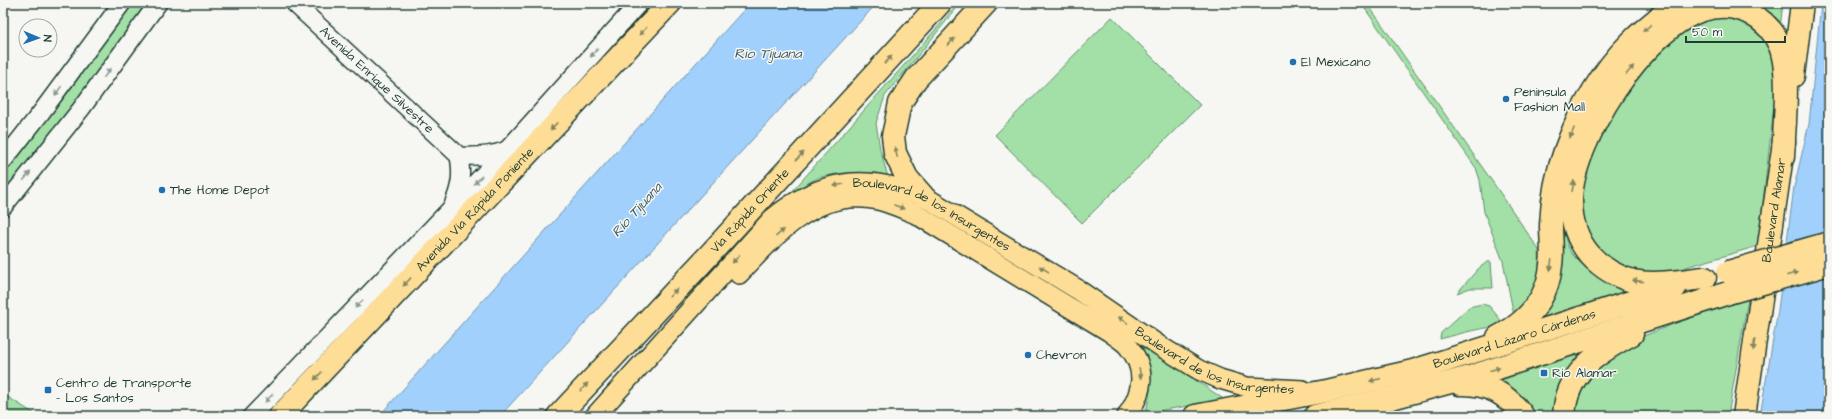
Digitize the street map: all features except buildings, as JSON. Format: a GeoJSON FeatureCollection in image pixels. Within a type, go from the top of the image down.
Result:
{"type":"FeatureCollection","features":[{"type":"Feature","properties":{"kind":"highway","name":"Avenida Vía Rápida Poniente"},"geometry":{"type":"LineString","coordinates":[[280,416],[670,3]]}},
{"type":"Feature","properties":{"kind":"highway","name":"Vía Rápida Oriente"},"geometry":{"type":"LineString","coordinates":[[558,416],[710,254],[940,3]]}},
{"type":"Feature","properties":{"kind":"highway"},"geometry":{"type":"LineString","coordinates":[[923,196],[907,178],[895,153],[893,136],[900,103],[916,79],[986,3]]}},
{"type":"Feature","properties":{"kind":"highway"},"geometry":{"type":"LineString","coordinates":[[1413,371],[1476,348],[1518,325],[1535,308],[1545,290],[1551,266],[1553,196],[1558,170],[1580,116],[1590,97],[1616,59],[1630,42],[1677,3]]}},
{"type":"Feature","properties":{"kind":"highway","name":"Boulevard Alamar"},"geometry":{"type":"LineString","coordinates":[[1744,416],[1783,157],[1801,4]]}},
{"type":"Feature","properties":{"kind":"highway"},"geometry":{"type":"LineString","coordinates":[[1705,278],[1654,282],[1634,281],[1620,276],[1595,260],[1586,251],[1579,237],[1572,212],[1573,183],[1590,133],[1612,92],[1652,45],[1669,30],[1688,17],[1702,10],[1714,7],[1728,7],[1741,10],[1758,17],[1770,28],[1780,44],[1784,63],[1783,157]]}},
{"type":"Feature","properties":{"kind":"highway","name":"Boulevard Lázaro Cárdenas"},"geometry":{"type":"LineString","coordinates":[[1316,416],[1404,395],[1473,376],[1690,304],[1728,283],[1829,243]]}},
{"type":"Feature","properties":{"kind":"highway","name":"Boulevard Lázaro Cárdenas"},"geometry":{"type":"LineString","coordinates":[[1196,416],[1326,391],[1413,371],[1705,278],[1728,283],[1829,264]]}},
{"type":"Feature","properties":{"kind":"highway"},"geometry":{"type":"LineString","coordinates":[[1564,416],[1565,402],[1569,390],[1582,369],[1594,357],[1644,327],[1690,304]]}},
{"type":"Feature","properties":{"kind":"highway"},"geometry":{"type":"LineString","coordinates":[[1404,395],[1456,384],[1481,385],[1490,387],[1503,395],[1523,416]]}},
{"type":"Feature","properties":{"kind":"main road","name":"Boulevard de los Insurgentes"},"geometry":{"type":"LineString","coordinates":[[595,416],[772,218],[788,205],[807,194],[825,188],[867,182],[900,187],[923,196],[1077,289],[1166,350],[1199,370],[1233,384],[1265,389],[1326,391]]}},
{"type":"Feature","properties":{"kind":"main road","name":"Boulevard de los Insurgentes"},"geometry":{"type":"LineString","coordinates":[[611,416],[728,286],[779,232],[827,203],[842,199],[863,198],[884,201],[916,214],[1110,332],[1127,346],[1139,366],[1142,384],[1137,401],[1127,416]]}},
{"type":"Feature","properties":{"kind":"main road"},"geometry":{"type":"LineString","coordinates":[[1062,304],[1077,289]]}},
{"type":"Feature","properties":{"kind":"street"},"geometry":{"type":"LineString","coordinates":[[3,161],[40,114],[122,3]]}},
{"type":"Feature","properties":{"kind":"street"},"geometry":{"type":"LineString","coordinates":[[3,207],[81,109],[158,3]]}},
{"type":"Feature","properties":{"kind":"street","name":"Avenida Enríque Silvestre"},"geometry":{"type":"LineString","coordinates":[[294,3],[459,156]]}},
{"type":"Feature","properties":{"kind":"street","name":"Avenida Vía Rápida Poniente"},"geometry":{"type":"LineString","coordinates":[[252,416],[507,150],[639,3]]}},
{"type":"Feature","properties":{"kind":"street"},"geometry":{"type":"LineString","coordinates":[[450,210],[459,190],[461,179],[459,156],[472,157],[492,155],[507,150]]}},
{"type":"Feature","properties":{"kind":"green space"},"geometry":{"type":"Polygon","coordinates":[[[133,3],[146,3],[80,98],[3,194],[3,173],[16,160],[67,94],[133,3]]]}},
{"type":"Feature","properties":{"kind":"green space"},"geometry":{"type":"Polygon","coordinates":[[[959,3],[961,3],[885,96],[876,123],[880,149],[888,177],[872,173],[834,174],[818,178],[789,195],[959,3]]]}},
{"type":"Feature","properties":{"kind":"green space"},"geometry":{"type":"Polygon","coordinates":[[[1361,3],[1367,3],[1539,250],[1539,269],[1533,294],[1530,300],[1514,316],[1503,261],[1484,212],[1480,180],[1476,168],[1361,3]]]}},
{"type":"Feature","properties":{"kind":"green space"},"geometry":{"type":"Polygon","coordinates":[[[1684,3],[1699,3],[1668,19],[1647,35],[1625,59],[1608,81],[1579,132],[1569,159],[1562,186],[1561,212],[1565,237],[1572,254],[1578,261],[1607,283],[1618,287],[1639,291],[1530,326],[1546,305],[1557,281],[1558,193],[1568,152],[1577,130],[1600,88],[1627,52],[1651,28],[1684,3]]]}},
{"type":"Feature","properties":{"kind":"green space"},"geometry":{"type":"Polygon","coordinates":[[[1739,3],[1783,3],[1779,37],[1739,3]]]}},
{"type":"Feature","properties":{"kind":"green space"},"geometry":{"type":"Polygon","coordinates":[[[1732,14],[1767,36],[1778,71],[1758,246],[1673,271],[1631,273],[1588,246],[1575,205],[1608,105],[1691,20],[1732,14]]]}},
{"type":"Feature","properties":{"kind":"green space"},"geometry":{"type":"Polygon","coordinates":[[[1112,17],[1200,105],[1082,223],[995,135],[1112,17]]]}},
{"type":"Feature","properties":{"kind":"green space"},"geometry":{"type":"Polygon","coordinates":[[[1487,262],[1491,262],[1493,288],[1470,288],[1457,293],[1478,269],[1487,262]]]}},
{"type":"Feature","properties":{"kind":"green space"},"geometry":{"type":"Polygon","coordinates":[[[1748,299],[1728,416],[1569,416],[1575,392],[1619,346],[1676,323],[1748,299]]]}},
{"type":"Feature","properties":{"kind":"green space"},"geometry":{"type":"Polygon","coordinates":[[[1482,304],[1489,306],[1506,326],[1480,329],[1440,339],[1441,333],[1469,307],[1482,304]]]}},
{"type":"Feature","properties":{"kind":"green space"},"geometry":{"type":"Polygon","coordinates":[[[1139,342],[1225,400],[1145,413],[1148,404],[1150,377],[1146,360],[1139,342]]]}},
{"type":"Feature","properties":{"kind":"green space"},"geometry":{"type":"Polygon","coordinates":[[[1588,348],[1579,357],[1556,416],[1529,416],[1494,383],[1588,348]]]}},
{"type":"Feature","properties":{"kind":"green space"},"geometry":{"type":"Polygon","coordinates":[[[3,394],[38,416],[7,416],[3,413],[3,394]]]}},
{"type":"Feature","properties":{"kind":"water","name":"Rio Tijuana"},"geometry":{"type":"Polygon","coordinates":[[[750,3],[877,3],[500,416],[379,416],[750,3]]]}},
{"type":"Feature","properties":{"kind":"water"},"geometry":{"type":"Polygon","coordinates":[[[1821,3],[1829,3],[1829,416],[1760,416],[1778,310],[1794,187],[1809,124],[1821,3]]]}},
{"type":"Feature","properties":{"kind":"place","name":"El Mexicano"},"geometry":{"type":"Point","coordinates":[1293,62]}},
{"type":"Feature","properties":{"kind":"place","name":"Peninsula Fashion Mall"},"geometry":{"type":"Point","coordinates":[1506,99]}},
{"type":"Feature","properties":{"kind":"place","name":"The Home Depot"},"geometry":{"type":"Point","coordinates":[162,190]}},
{"type":"Feature","properties":{"kind":"place","name":"Chevron"},"geometry":{"type":"Point","coordinates":[1028,355]}},
{"type":"Feature","properties":{"kind":"place","name":"Río Alamar"},"geometry":{"type":"Point","coordinates":[1544,373]}},
{"type":"Feature","properties":{"kind":"place","name":"Centro de Transporte - Los Santos"},"geometry":{"type":"Point","coordinates":[48,390]}},
{"type":"Feature","properties":{"kind":"water label","name":"Río Tijuana"},"geometry":{"type":"Point","coordinates":[637,210]}}]}
